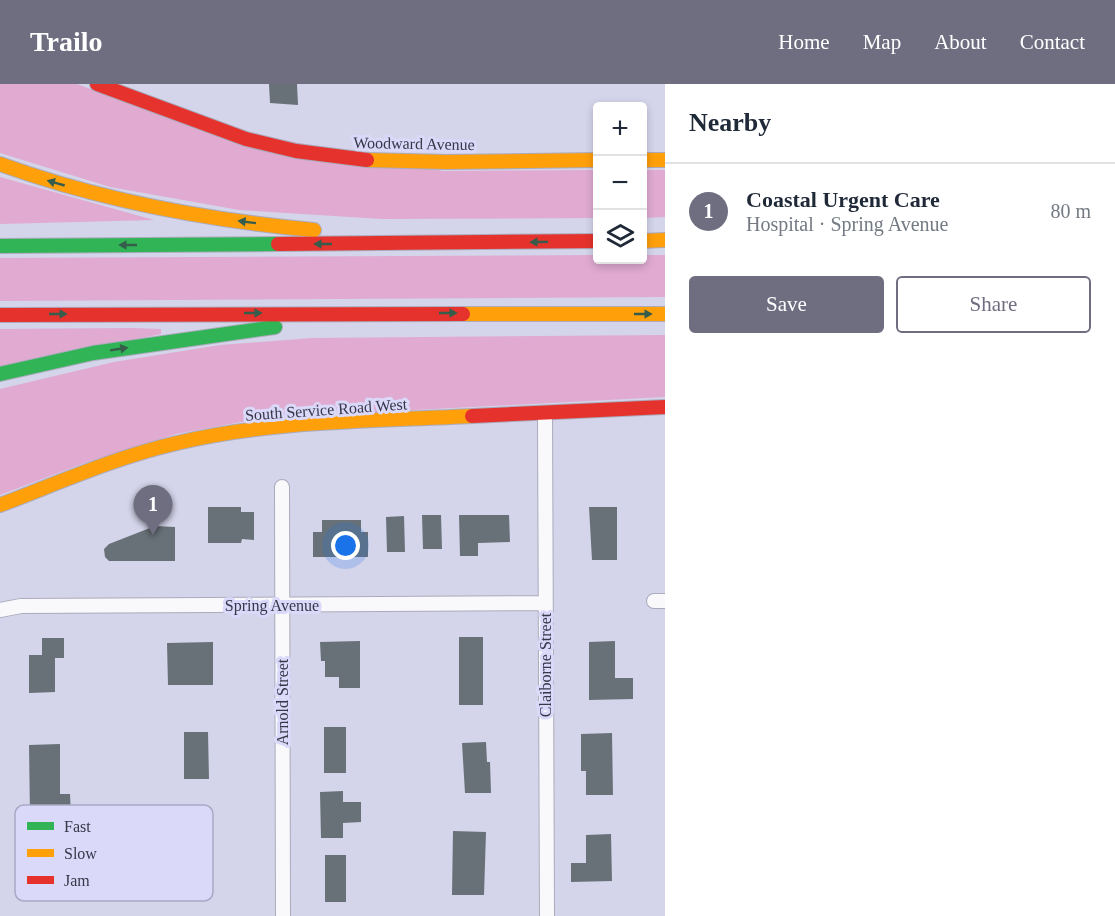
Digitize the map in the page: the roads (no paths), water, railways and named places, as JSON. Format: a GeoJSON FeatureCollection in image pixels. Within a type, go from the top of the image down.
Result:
{"type":"FeatureCollection","features":[{"type":"Feature","properties":{"kind":"main road","name":"Woodward Avenue"},"geometry":{"type":"LineString","coordinates":[[97,84],[231,132],[294,151],[362,161],[593,160]]}},
{"type":"Feature","properties":{"kind":"main road"},"geometry":{"type":"LineString","coordinates":[[647,160],[665,160]]}},
{"type":"Feature","properties":{"kind":"main road"},"geometry":{"type":"LineString","coordinates":[[0,164],[30,176],[106,198],[204,216],[294,228],[473,243]]}},
{"type":"Feature","properties":{"kind":"main road"},"geometry":{"type":"LineString","coordinates":[[647,241],[665,240]]}},
{"type":"Feature","properties":{"kind":"main road"},"geometry":{"type":"LineString","coordinates":[[0,246],[593,241]]}},
{"type":"Feature","properties":{"kind":"main road"},"geometry":{"type":"LineString","coordinates":[[0,374],[93,353],[403,313]]}},
{"type":"Feature","properties":{"kind":"main road"},"geometry":{"type":"LineString","coordinates":[[0,315],[665,314]]}},
{"type":"Feature","properties":{"kind":"main road","name":"South Service Road West"},"geometry":{"type":"LineString","coordinates":[[0,505],[155,450],[231,433],[323,423],[665,407]]}},
{"type":"Feature","properties":{"kind":"street","name":"Claiborne Street"},"geometry":{"type":"LineString","coordinates":[[545,413],[547,916]]}},
{"type":"Feature","properties":{"kind":"street","name":"Arnold Street"},"geometry":{"type":"LineString","coordinates":[[282,487],[283,916]]}},
{"type":"Feature","properties":{"kind":"street","name":"Spring Avenue"},"geometry":{"type":"LineString","coordinates":[[0,610],[21,606],[545,603]]}},
{"type":"Feature","properties":{"kind":"place","name":"Coastal Urgent Care"},"geometry":{"type":"Point","coordinates":[153,535]}}]}
